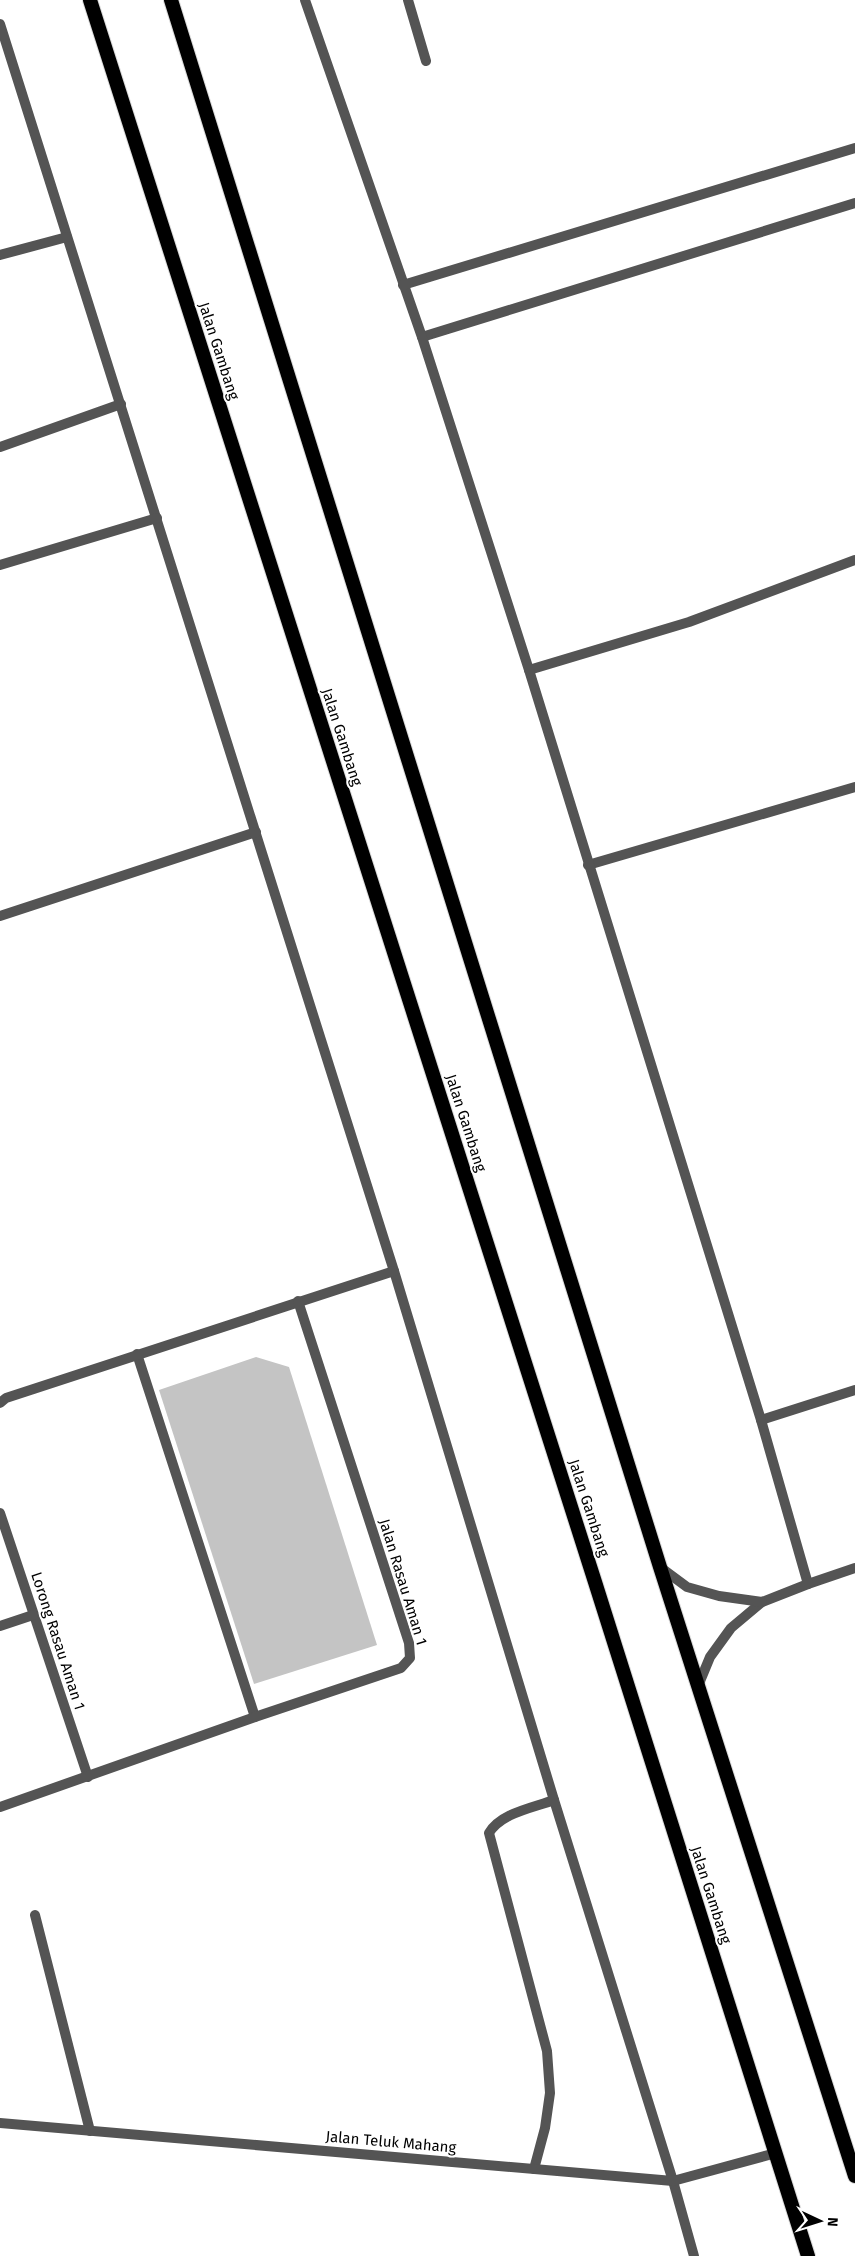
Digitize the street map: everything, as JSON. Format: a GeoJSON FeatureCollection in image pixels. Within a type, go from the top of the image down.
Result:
{"type":"FeatureCollection","features":[{"type":"Feature","properties":{"kind":"highway","name":"Jalan Gambang"},"geometry":{"type":"LineString","coordinates":[[90,0],[808,2256]]}},
{"type":"Feature","properties":{"kind":"highway"},"geometry":{"type":"LineString","coordinates":[[171,0],[660,1567],[855,2176]]}},
{"type":"Feature","properties":{"kind":"street"},"geometry":{"type":"LineString","coordinates":[[305,0],[422,336],[529,670],[761,1420],[808,1584]]}},
{"type":"Feature","properties":{"kind":"street"},"geometry":{"type":"LineString","coordinates":[[408,0],[426,61]]}},
{"type":"Feature","properties":{"kind":"street"},"geometry":{"type":"LineString","coordinates":[[0,24],[394,1271],[694,2256]]}},
{"type":"Feature","properties":{"kind":"street"},"geometry":{"type":"LineString","coordinates":[[403,285],[855,148]]}},
{"type":"Feature","properties":{"kind":"street"},"geometry":{"type":"LineString","coordinates":[[422,336],[855,203]]}},
{"type":"Feature","properties":{"kind":"street"},"geometry":{"type":"LineString","coordinates":[[0,255],[67,237]]}},
{"type":"Feature","properties":{"kind":"street"},"geometry":{"type":"LineString","coordinates":[[0,447],[121,404]]}},
{"type":"Feature","properties":{"kind":"street"},"geometry":{"type":"LineString","coordinates":[[0,565],[157,518]]}},
{"type":"Feature","properties":{"kind":"street"},"geometry":{"type":"LineString","coordinates":[[529,670],[689,622],[855,560]]}},
{"type":"Feature","properties":{"kind":"street"},"geometry":{"type":"LineString","coordinates":[[588,864],[855,787]]}},
{"type":"Feature","properties":{"kind":"street"},"geometry":{"type":"LineString","coordinates":[[0,916],[256,832]]}},
{"type":"Feature","properties":{"kind":"street"},"geometry":{"type":"LineString","coordinates":[[0,1403],[6,1398],[136,1354],[394,1271]]}},
{"type":"Feature","properties":{"kind":"street","name":"Jalan Rasau Aman 1"},"geometry":{"type":"LineString","coordinates":[[0,1807],[400,1668],[410,1658],[409,1643],[298,1301]]}},
{"type":"Feature","properties":{"kind":"street"},"geometry":{"type":"LineString","coordinates":[[136,1354],[255,1717]]}},
{"type":"Feature","properties":{"kind":"street"},"geometry":{"type":"LineString","coordinates":[[761,1420],[855,1390]]}},
{"type":"Feature","properties":{"kind":"street","name":"Lorong Rasau Aman 1"},"geometry":{"type":"LineString","coordinates":[[0,1513],[88,1777]]}},
{"type":"Feature","properties":{"kind":"street"},"geometry":{"type":"LineString","coordinates":[[660,1567],[687,1587],[718,1596],[762,1602]]}},
{"type":"Feature","properties":{"kind":"street"},"geometry":{"type":"LineString","coordinates":[[698,1686],[710,1657],[732,1628],[762,1602],[855,1568]]}},
{"type":"Feature","properties":{"kind":"street"},"geometry":{"type":"LineString","coordinates":[[0,1626],[33,1615]]}},
{"type":"Feature","properties":{"kind":"street"},"geometry":{"type":"LineString","coordinates":[[534,2169],[545,2128],[550,2093],[547,2051],[489,1833],[494,1825],[505,1818],[554,1800]]}},
{"type":"Feature","properties":{"kind":"street"},"geometry":{"type":"LineString","coordinates":[[35,1915],[90,2131]]}},
{"type":"Feature","properties":{"kind":"street","name":"Jalan Teluk Mahang"},"geometry":{"type":"LineString","coordinates":[[0,2123],[672,2181],[776,2153]]}},
{"type":"Feature","properties":{"kind":"building"},"geometry":{"type":"Polygon","coordinates":[[[256,1357],[289,1367],[377,1645],[254,1684],[159,1390],[256,1357]]]}}]}
